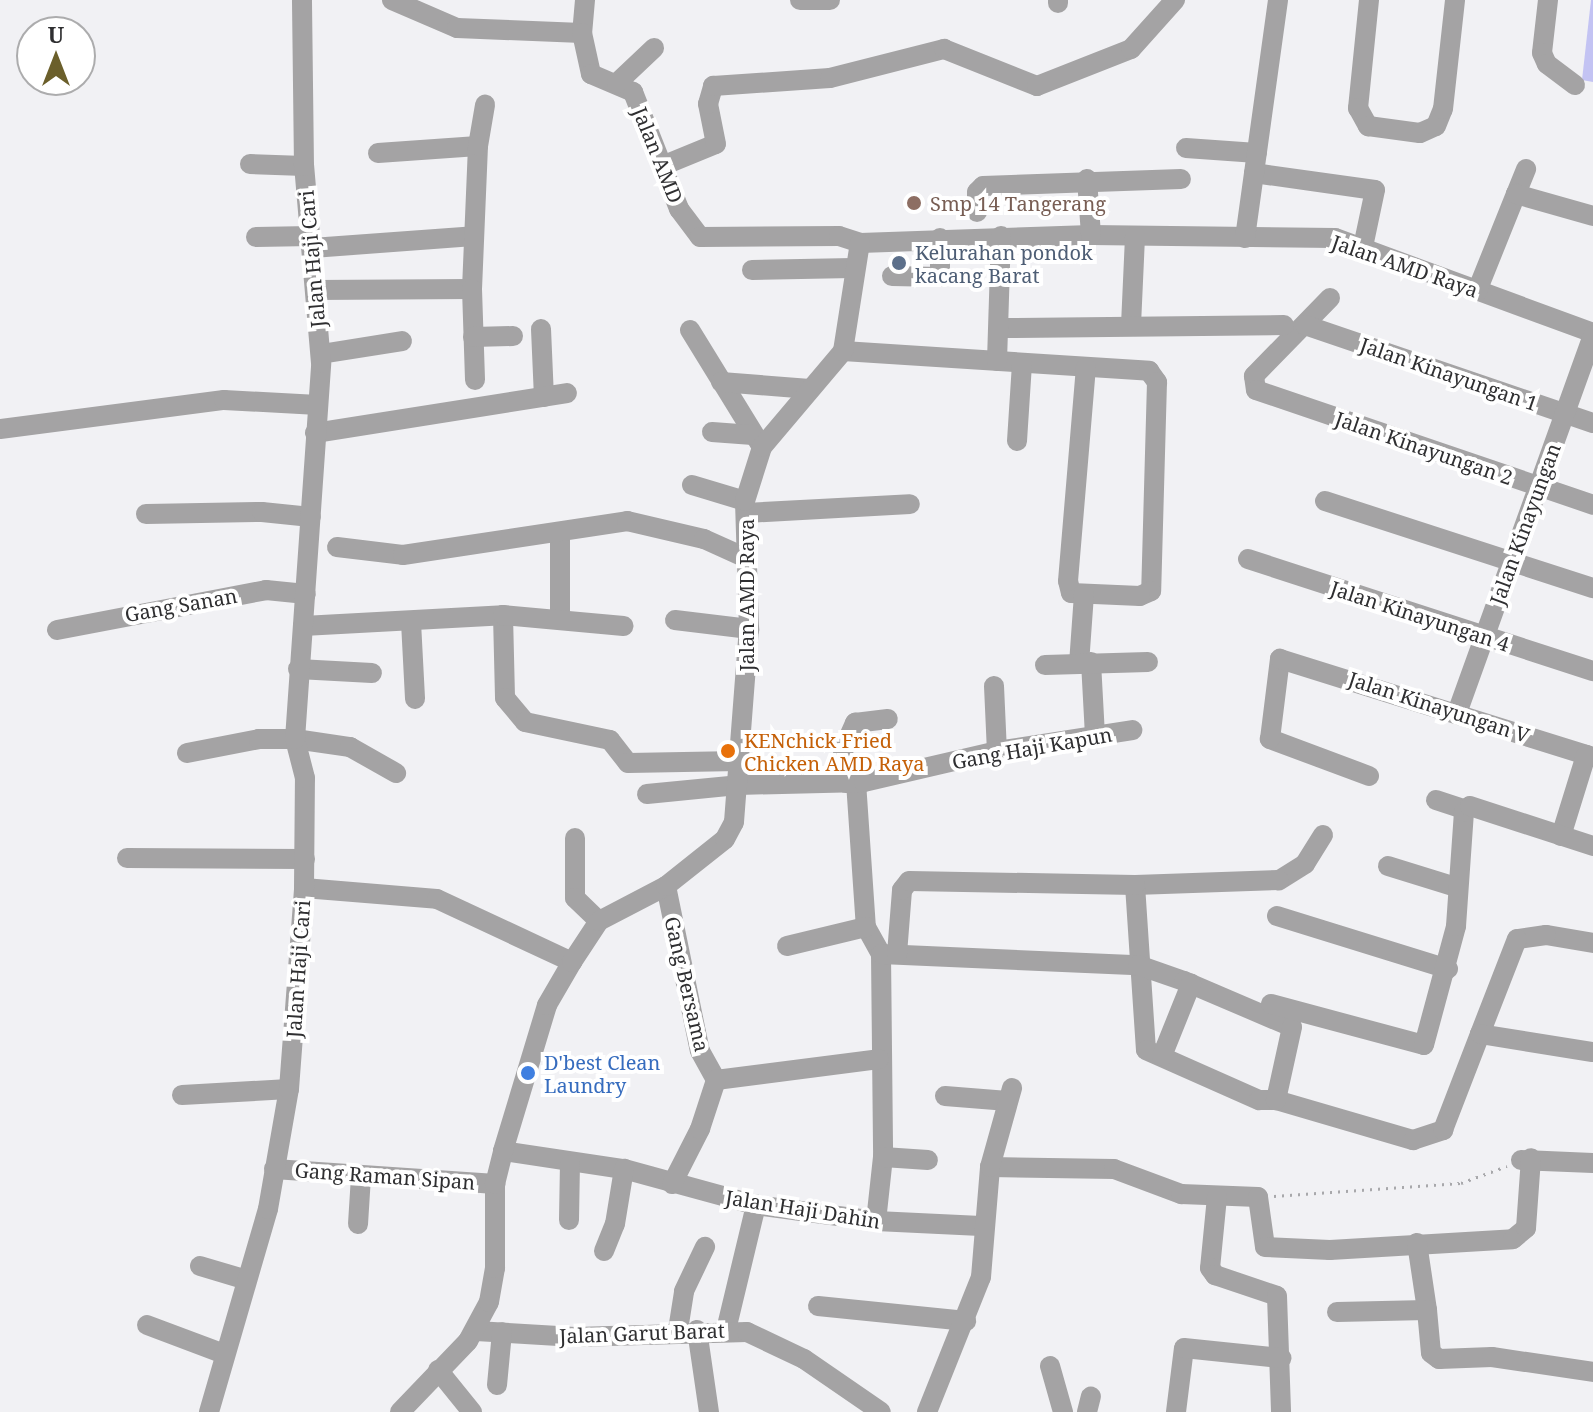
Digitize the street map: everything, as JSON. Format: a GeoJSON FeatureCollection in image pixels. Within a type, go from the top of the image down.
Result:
{"type":"FeatureCollection","features":[{"type":"Feature","properties":{"kind":"street","name":"Jalan Haji Cari"},"geometry":{"type":"LineString","coordinates":[[209,1412],[222,1353],[244,1279],[259,1243],[289,1089],[304,888],[305,778],[295,739],[321,354],[304,166],[302,0]]}},
{"type":"Feature","properties":{"kind":"street"},"geometry":{"type":"LineString","coordinates":[[392,0],[457,28],[582,33],[585,0]]}},
{"type":"Feature","properties":{"kind":"street"},"geometry":{"type":"LineString","coordinates":[[662,166],[716,144],[709,91],[725,82],[830,78],[944,49],[1037,86],[1131,49],[1175,0]]}},
{"type":"Feature","properties":{"kind":"street"},"geometry":{"type":"LineString","coordinates":[[1245,238],[1278,0]]}},
{"type":"Feature","properties":{"kind":"street"},"geometry":{"type":"LineString","coordinates":[[1369,0],[1358,108],[1368,126],[1420,133],[1436,126],[1443,109],[1455,0]]}},
{"type":"Feature","properties":{"kind":"street"},"geometry":{"type":"LineString","coordinates":[[1548,0],[1542,53],[1547,64],[1575,85]]}},
{"type":"Feature","properties":{"kind":"street","name":"Jalan AMD"},"geometry":{"type":"LineString","coordinates":[[582,33],[591,74],[633,92],[685,221],[700,237],[839,236],[860,243]]}},
{"type":"Feature","properties":{"kind":"street"},"geometry":{"type":"LineString","coordinates":[[617,83],[654,48]]}},
{"type":"Feature","properties":{"kind":"street"},"geometry":{"type":"LineString","coordinates":[[475,380],[472,289],[478,146],[485,105]]}},
{"type":"Feature","properties":{"kind":"street"},"geometry":{"type":"LineString","coordinates":[[378,153],[478,146]]}},
{"type":"Feature","properties":{"kind":"street"},"geometry":{"type":"LineString","coordinates":[[1186,148],[1375,190],[1363,247]]}},
{"type":"Feature","properties":{"kind":"street"},"geometry":{"type":"LineString","coordinates":[[250,164],[304,166]]}},
{"type":"Feature","properties":{"kind":"street"},"geometry":{"type":"LineString","coordinates":[[1477,291],[1526,169]]}},
{"type":"Feature","properties":{"kind":"street"},"geometry":{"type":"LineString","coordinates":[[1087,179],[1091,235]]}},
{"type":"Feature","properties":{"kind":"street"},"geometry":{"type":"LineString","coordinates":[[977,212],[977,192],[983,186],[1087,179],[1181,179]]}},
{"type":"Feature","properties":{"kind":"street"},"geometry":{"type":"LineString","coordinates":[[1516,194],[1593,216]]}},
{"type":"Feature","properties":{"kind":"street","name":"Jalan AMD Raya"},"geometry":{"type":"LineString","coordinates":[[860,243],[1091,235],[1335,238],[1593,334]]}},
{"type":"Feature","properties":{"kind":"street"},"geometry":{"type":"LineString","coordinates":[[256,237],[311,242],[474,236]]}},
{"type":"Feature","properties":{"kind":"street"},"geometry":{"type":"LineString","coordinates":[[997,361],[1001,236]]}},
{"type":"Feature","properties":{"kind":"street"},"geometry":{"type":"LineString","coordinates":[[1131,325],[1135,236]]}},
{"type":"Feature","properties":{"kind":"street"},"geometry":{"type":"LineString","coordinates":[[892,276],[940,277],[940,238]]}},
{"type":"Feature","properties":{"kind":"street"},"geometry":{"type":"LineString","coordinates":[[860,243],[853,268],[843,351],[1149,371],[1157,382],[1151,591],[1140,596],[1071,593],[1068,581],[1086,368]]}},
{"type":"Feature","properties":{"kind":"street"},"geometry":{"type":"LineString","coordinates":[[752,270],[853,268]]}},
{"type":"Feature","properties":{"kind":"street"},"geometry":{"type":"LineString","coordinates":[[315,290],[472,289]]}},
{"type":"Feature","properties":{"kind":"street"},"geometry":{"type":"LineString","coordinates":[[1305,325],[1330,298]]}},
{"type":"Feature","properties":{"kind":"street"},"geometry":{"type":"LineString","coordinates":[[1007,328],[1284,325]]}},
{"type":"Feature","properties":{"kind":"street","name":"Jalan Kinayungan 2"},"geometry":{"type":"LineString","coordinates":[[1305,325],[1254,376],[1256,390],[1593,505]]}},
{"type":"Feature","properties":{"kind":"street","name":"Jalan Kinayungan 1"},"geometry":{"type":"LineString","coordinates":[[1305,325],[1593,423]]}},
{"type":"Feature","properties":{"kind":"street"},"geometry":{"type":"LineString","coordinates":[[541,329],[544,397]]}},
{"type":"Feature","properties":{"kind":"street"},"geometry":{"type":"LineString","coordinates":[[690,330],[758,441]]}},
{"type":"Feature","properties":{"kind":"street","name":"Jalan Kinayungan"},"geometry":{"type":"LineString","coordinates":[[1457,713],[1593,334]]}},
{"type":"Feature","properties":{"kind":"street"},"geometry":{"type":"LineString","coordinates":[[473,337],[513,336]]}},
{"type":"Feature","properties":{"kind":"street"},"geometry":{"type":"LineString","coordinates":[[321,354],[402,341]]}},
{"type":"Feature","properties":{"kind":"street","name":"Jalan AMD Raya"},"geometry":{"type":"LineString","coordinates":[[400,1412],[476,1331],[495,1268],[495,1184],[547,1005],[599,921],[666,886],[725,839],[734,822],[749,629],[746,507],[758,441],[843,351]]}},
{"type":"Feature","properties":{"kind":"street"},"geometry":{"type":"LineString","coordinates":[[1017,441],[1022,363]]}},
{"type":"Feature","properties":{"kind":"street"},"geometry":{"type":"LineString","coordinates":[[721,382],[810,389]]}},
{"type":"Feature","properties":{"kind":"street"},"geometry":{"type":"LineString","coordinates":[[315,433],[567,393]]}},
{"type":"Feature","properties":{"kind":"street"},"geometry":{"type":"LineString","coordinates":[[0,429],[224,400],[318,405]]}},
{"type":"Feature","properties":{"kind":"street"},"geometry":{"type":"LineString","coordinates":[[712,432],[758,441]]}},
{"type":"Feature","properties":{"kind":"street"},"geometry":{"type":"LineString","coordinates":[[692,485],[746,507],[910,504]]}},
{"type":"Feature","properties":{"kind":"street"},"geometry":{"type":"LineString","coordinates":[[1325,501],[1593,588]]}},
{"type":"Feature","properties":{"kind":"street"},"geometry":{"type":"LineString","coordinates":[[146,514],[262,512],[311,517]]}},
{"type":"Feature","properties":{"kind":"street"},"geometry":{"type":"LineString","coordinates":[[337,547],[363,546],[392,556],[560,534],[627,521],[704,539],[746,558]]}},
{"type":"Feature","properties":{"kind":"street"},"geometry":{"type":"LineString","coordinates":[[560,534],[560,620]]}},
{"type":"Feature","properties":{"kind":"street","name":"Jalan Kinayungan 4"},"geometry":{"type":"LineString","coordinates":[[1248,559],[1593,671]]}},
{"type":"Feature","properties":{"kind":"street","name":"Gang Sanan"},"geometry":{"type":"LineString","coordinates":[[57,630],[238,594],[306,594]]}},
{"type":"Feature","properties":{"kind":"street"},"geometry":{"type":"LineString","coordinates":[[1084,594],[1085,663],[1095,736]]}},
{"type":"Feature","properties":{"kind":"street"},"geometry":{"type":"LineString","coordinates":[[503,615],[505,698],[525,722],[610,740],[628,763],[739,761]]}},
{"type":"Feature","properties":{"kind":"street"},"geometry":{"type":"LineString","coordinates":[[303,626],[503,615],[623,626]]}},
{"type":"Feature","properties":{"kind":"street"},"geometry":{"type":"LineString","coordinates":[[675,620],[749,629]]}},
{"type":"Feature","properties":{"kind":"street"},"geometry":{"type":"LineString","coordinates":[[411,622],[415,699]]}},
{"type":"Feature","properties":{"kind":"street","name":"Jalan Kinayungan V"},"geometry":{"type":"LineString","coordinates":[[1369,776],[1270,739],[1277,664],[1285,656],[1590,756]]}},
{"type":"Feature","properties":{"kind":"street"},"geometry":{"type":"LineString","coordinates":[[1045,665],[1148,662]]}},
{"type":"Feature","properties":{"kind":"street"},"geometry":{"type":"LineString","coordinates":[[298,669],[372,673]]}},
{"type":"Feature","properties":{"kind":"street"},"geometry":{"type":"LineString","coordinates":[[994,686],[997,751]]}},
{"type":"Feature","properties":{"kind":"street"},"geometry":{"type":"LineString","coordinates":[[888,719],[855,723],[843,750],[851,783],[866,927],[889,954],[1138,965],[1191,984],[1292,1027],[1276,1100]]}},
{"type":"Feature","properties":{"kind":"street","name":"Gang Haji Kapun"},"geometry":{"type":"LineString","coordinates":[[647,794],[738,785],[851,783],[997,751],[1132,730]]}},
{"type":"Feature","properties":{"kind":"street"},"geometry":{"type":"LineString","coordinates":[[187,753],[259,739],[295,739],[350,747],[396,773]]}},
{"type":"Feature","properties":{"kind":"street"},"geometry":{"type":"LineString","coordinates":[[1561,836],[1590,756]]}},
{"type":"Feature","properties":{"kind":"street"},"geometry":{"type":"LineString","coordinates":[[1436,800],[1466,810]]}},
{"type":"Feature","properties":{"kind":"street"},"geometry":{"type":"LineString","coordinates":[[1271,1004],[1424,1045],[1448,969],[1466,810],[1470,806],[1593,846]]}},
{"type":"Feature","properties":{"kind":"street"},"geometry":{"type":"LineString","coordinates":[[876,1221],[883,1157],[879,1059],[889,954],[902,890],[909,881],[1135,885],[1279,880],[1305,864],[1323,835]]}},
{"type":"Feature","properties":{"kind":"street"},"geometry":{"type":"LineString","coordinates":[[575,838],[575,898],[599,921]]}},
{"type":"Feature","properties":{"kind":"street"},"geometry":{"type":"LineString","coordinates":[[127,858],[305,859]]}},
{"type":"Feature","properties":{"kind":"street"},"geometry":{"type":"LineString","coordinates":[[1388,866],[1456,887]]}},
{"type":"Feature","properties":{"kind":"street"},"geometry":{"type":"LineString","coordinates":[[1135,885],[1146,1050],[1259,1100],[1276,1100],[1400,1139],[1429,1137],[1447,1122],[1517,939],[1546,935],[1593,943]]}},
{"type":"Feature","properties":{"kind":"street","name":"Gang Bersama"},"geometry":{"type":"LineString","coordinates":[[666,886],[700,1051],[716,1080]]}},
{"type":"Feature","properties":{"kind":"street"},"geometry":{"type":"LineString","coordinates":[[304,888],[437,899],[572,962]]}},
{"type":"Feature","properties":{"kind":"street"},"geometry":{"type":"LineString","coordinates":[[1277,916],[1448,969]]}},
{"type":"Feature","properties":{"kind":"street"},"geometry":{"type":"LineString","coordinates":[[787,946],[866,927]]}},
{"type":"Feature","properties":{"kind":"street"},"geometry":{"type":"LineString","coordinates":[[1162,1056],[1191,984]]}},
{"type":"Feature","properties":{"kind":"street"},"geometry":{"type":"LineString","coordinates":[[1480,1034],[1593,1052]]}},
{"type":"Feature","properties":{"kind":"street"},"geometry":{"type":"LineString","coordinates":[[672,1184],[700,1129],[716,1080],[879,1059]]}},
{"type":"Feature","properties":{"kind":"street"},"geometry":{"type":"LineString","coordinates":[[182,1095],[289,1089]]}},
{"type":"Feature","properties":{"kind":"street"},"geometry":{"type":"LineString","coordinates":[[927,1412],[966,1321],[981,1277],[981,1226],[990,1167],[1010,1095],[945,1096]]}},
{"type":"Feature","properties":{"kind":"street","name":"Jalan Haji Dahin"},"geometry":{"type":"LineString","coordinates":[[503,1151],[570,1165],[624,1169],[756,1205],[876,1221],[981,1226]]}},
{"type":"Feature","properties":{"kind":"street"},"geometry":{"type":"LineString","coordinates":[[883,1157],[928,1160]]}},
{"type":"Feature","properties":{"kind":"street"},"geometry":{"type":"LineString","coordinates":[[990,1167],[1114,1169],[1181,1194],[1258,1197],[1265,1247],[1330,1250],[1513,1239],[1526,1228],[1524,1159],[1593,1163]]}},
{"type":"Feature","properties":{"kind":"street"},"geometry":{"type":"LineString","coordinates":[[569,1220],[570,1165]]}},
{"type":"Feature","properties":{"kind":"street","name":"Gang Raman Sipan"},"geometry":{"type":"LineString","coordinates":[[274,1169],[495,1184]]}},
{"type":"Feature","properties":{"kind":"street"},"geometry":{"type":"LineString","coordinates":[[604,1251],[615,1224],[624,1169]]}},
{"type":"Feature","properties":{"kind":"street"},"geometry":{"type":"LineString","coordinates":[[358,1224],[361,1176]]}},
{"type":"Feature","properties":{"kind":"street"},"geometry":{"type":"LineString","coordinates":[[1217,1197],[1210,1268],[1215,1275],[1277,1296],[1281,1412]]}},
{"type":"Feature","properties":{"kind":"street"},"geometry":{"type":"LineString","coordinates":[[726,1330],[756,1205]]}},
{"type":"Feature","properties":{"kind":"street"},"geometry":{"type":"LineString","coordinates":[[1417,1243],[1436,1359],[1492,1357],[1593,1372]]}},
{"type":"Feature","properties":{"kind":"street"},"geometry":{"type":"LineString","coordinates":[[705,1247],[684,1291],[688,1330],[709,1412]]}},
{"type":"Feature","properties":{"kind":"street"},"geometry":{"type":"LineString","coordinates":[[200,1266],[244,1279]]}},
{"type":"Feature","properties":{"kind":"street"},"geometry":{"type":"LineString","coordinates":[[818,1306],[966,1321]]}},
{"type":"Feature","properties":{"kind":"street"},"geometry":{"type":"LineString","coordinates":[[1337,1312],[1427,1310]]}},
{"type":"Feature","properties":{"kind":"street"},"geometry":{"type":"LineString","coordinates":[[147,1325],[222,1353]]}},
{"type":"Feature","properties":{"kind":"street","name":"Jalan Garut Barat"},"geometry":{"type":"LineString","coordinates":[[476,1331],[575,1337],[726,1330],[764,1337],[881,1412]]}},
{"type":"Feature","properties":{"kind":"street"},"geometry":{"type":"LineString","coordinates":[[497,1385],[502,1332]]}},
{"type":"Feature","properties":{"kind":"street"},"geometry":{"type":"LineString","coordinates":[[1176,1412],[1184,1348],[1281,1358]]}},
{"type":"Feature","properties":{"kind":"street"},"geometry":{"type":"LineString","coordinates":[[1050,1366],[1063,1412]]}},
{"type":"Feature","properties":{"kind":"street"},"geometry":{"type":"LineString","coordinates":[[438,1370],[472,1412]]}},
{"type":"Feature","properties":{"kind":"path"},"geometry":{"type":"LineString","coordinates":[[1258,1197],[1461,1183],[1524,1159]]}},
{"type":"Feature","properties":{"kind":"building"},"geometry":{"type":"Polygon","coordinates":[[[1593,0],[1593,82],[1582,80],[1593,0]]]}},
{"type":"Feature","properties":{"kind":"place","name":"Smp 14 Tangerang"},"geometry":{"type":"Point","coordinates":[914,203]}},
{"type":"Feature","properties":{"kind":"place","name":"Kelurahan pondok kacang Barat"},"geometry":{"type":"Point","coordinates":[899,263]}},
{"type":"Feature","properties":{"kind":"place","name":"KENchick Fried Chicken AMD Raya"},"geometry":{"type":"Point","coordinates":[728,751]}},
{"type":"Feature","properties":{"kind":"place","name":"D'best Clean Laundry"},"geometry":{"type":"Point","coordinates":[528,1073]}}]}
